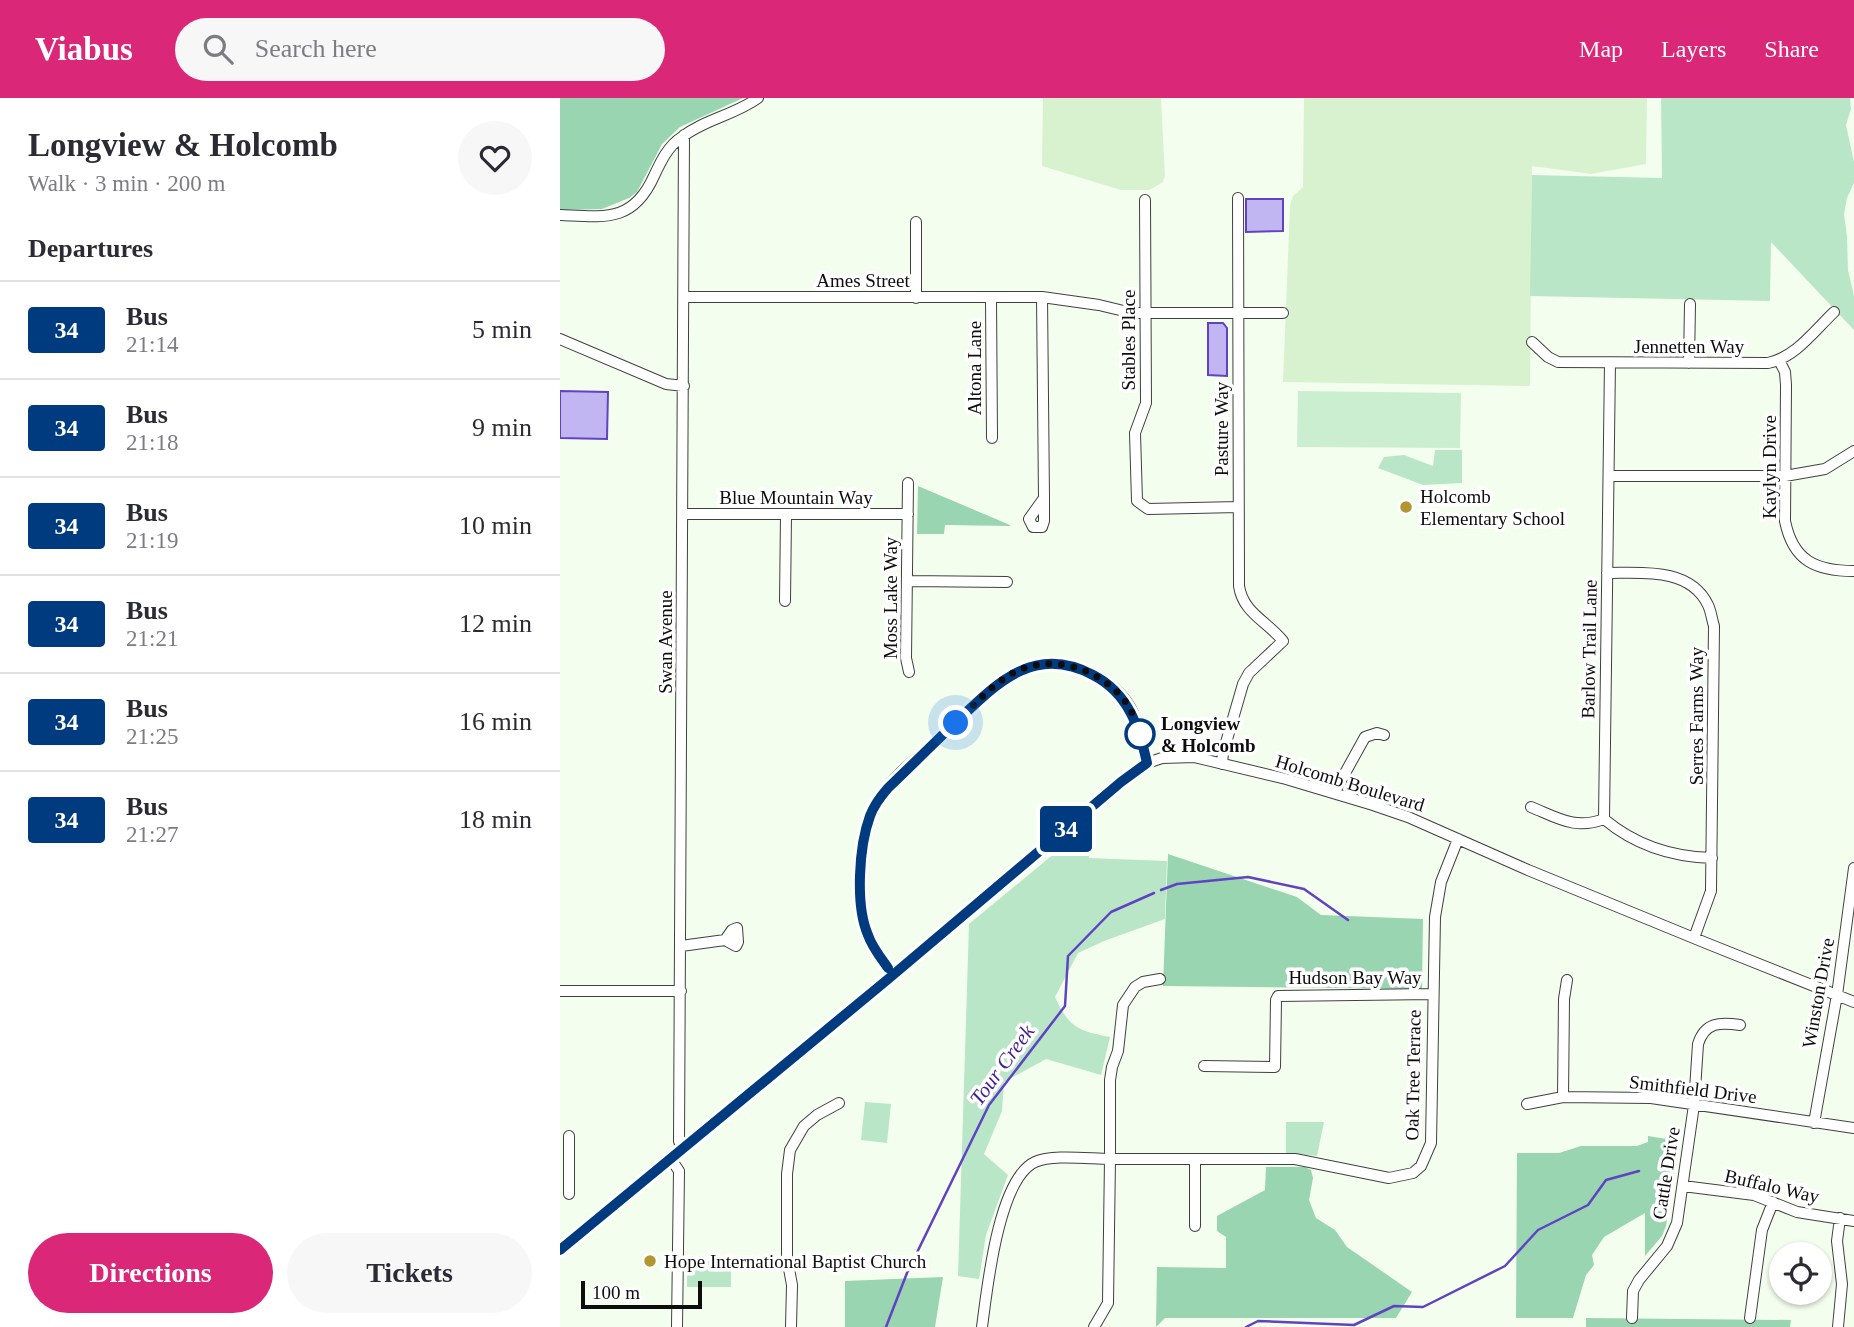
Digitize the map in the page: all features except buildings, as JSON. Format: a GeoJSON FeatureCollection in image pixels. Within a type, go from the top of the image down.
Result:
{"type":"FeatureCollection","features":[{"type":"Feature","properties":{"kind":"street"},"geometry":{"type":"LineString","coordinates":[[560,215],[602,217],[631,208],[643,198],[668,150],[684,135],[758,98]]}},
{"type":"Feature","properties":{"kind":"street","name":"Swan Avenue"},"geometry":{"type":"LineString","coordinates":[[682,1150],[679,1141],[684,135]]}},
{"type":"Feature","properties":{"kind":"street","name":"Pasture Way"},"geometry":{"type":"LineString","coordinates":[[1222,764],[1243,684],[1254,667],[1283,641],[1252,613],[1241,598],[1239,586],[1238,198]]}},
{"type":"Feature","properties":{"kind":"street","name":"Stables Place"},"geometry":{"type":"LineString","coordinates":[[1145,200],[1146,403],[1135,433],[1137,501],[1148,509],[1238,507]]}},
{"type":"Feature","properties":{"kind":"street"},"geometry":{"type":"LineString","coordinates":[[916,222],[916,298]]}},
{"type":"Feature","properties":{"kind":"street","name":"Ames Street"},"geometry":{"type":"LineString","coordinates":[[684,297],[1041,298],[1132,313],[1283,313]]}},
{"type":"Feature","properties":{"kind":"street","name":"Altona Lane"},"geometry":{"type":"LineString","coordinates":[[991,298],[992,438]]}},
{"type":"Feature","properties":{"kind":"street"},"geometry":{"type":"LineString","coordinates":[[1041,298],[1044,498]]}},
{"type":"Feature","properties":{"kind":"street"},"geometry":{"type":"LineString","coordinates":[[1689,363],[1690,304]]}},
{"type":"Feature","properties":{"kind":"street"},"geometry":{"type":"LineString","coordinates":[[1779,360],[1791,354],[1834,312]]}},
{"type":"Feature","properties":{"kind":"street"},"geometry":{"type":"LineString","coordinates":[[560,339],[666,384],[684,386]]}},
{"type":"Feature","properties":{"kind":"street","name":"Jennetten Way"},"geometry":{"type":"LineString","coordinates":[[1532,342],[1548,357],[1558,362],[1755,363],[1779,360]]}},
{"type":"Feature","properties":{"kind":"street","name":"Kaylyn Drive"},"geometry":{"type":"LineString","coordinates":[[1779,360],[1786,385],[1787,532],[1797,552],[1805,560],[1833,571],[1854,571]]}},
{"type":"Feature","properties":{"kind":"street","name":"Barlow Trail Lane"},"geometry":{"type":"LineString","coordinates":[[1604,819],[1610,363]]}},
{"type":"Feature","properties":{"kind":"street"},"geometry":{"type":"LineString","coordinates":[[1609,476],[1785,476],[1825,469],[1854,451]]}},
{"type":"Feature","properties":{"kind":"street","name":"Moss Lake Way"},"geometry":{"type":"LineString","coordinates":[[908,482],[906,658],[909,672]]}},
{"type":"Feature","properties":{"kind":"street","name":"Blue Mountain Way"},"geometry":{"type":"LineString","coordinates":[[684,514],[908,514]]}},
{"type":"Feature","properties":{"kind":"street"},"geometry":{"type":"LineString","coordinates":[[785,601],[786,515]]}},
{"type":"Feature","properties":{"kind":"street","name":"Serres Farms Way"},"geometry":{"type":"LineString","coordinates":[[1607,573],[1668,575],[1697,590],[1709,605],[1714,626],[1711,891],[1694,938]]}},
{"type":"Feature","properties":{"kind":"street"},"geometry":{"type":"LineString","coordinates":[[907,581],[1007,582]]}},
{"type":"Feature","properties":{"kind":"street"},"geometry":{"type":"LineString","coordinates":[[894,975],[868,936],[862,914],[863,849],[871,814],[888,788],[987,692],[1014,672],[1039,665],[1065,664],[1088,672],[1113,688],[1129,707],[1139,729],[1147,763]]}},
{"type":"Feature","properties":{"kind":"street"},"geometry":{"type":"LineString","coordinates":[[1334,793],[1365,737],[1377,733],[1384,735]]}},
{"type":"Feature","properties":{"kind":"street","name":"Holcomb Boulevard"},"geometry":{"type":"LineString","coordinates":[[560,1250],[894,975],[1121,782],[1147,763],[1178,756],[1195,757],[1393,811],[1694,938],[1854,1002]]}},
{"type":"Feature","properties":{"kind":"street"},"geometry":{"type":"LineString","coordinates":[[1531,807],[1576,825],[1604,819],[1623,834],[1668,852],[1682,857],[1712,858]]}},
{"type":"Feature","properties":{"kind":"street","name":"Oak Tree Terrace"},"geometry":{"type":"LineString","coordinates":[[982,1327],[995,1239],[1022,1170],[1034,1162],[1046,1159],[1309,1161],[1389,1178],[1413,1173],[1426,1159],[1431,1143],[1432,995],[1437,897],[1458,839]]}},
{"type":"Feature","properties":{"kind":"street","name":"Winston Drive"},"geometry":{"type":"LineString","coordinates":[[1814,1123],[1837,995],[1854,868]]}},
{"type":"Feature","properties":{"kind":"street"},"geometry":{"type":"LineString","coordinates":[[681,946],[724,940]]}},
{"type":"Feature","properties":{"kind":"street"},"geometry":{"type":"LineString","coordinates":[[1094,1327],[1108,1303],[1110,1080],[1118,1051],[1123,1005],[1135,987],[1143,982],[1160,979]]}},
{"type":"Feature","properties":{"kind":"street"},"geometry":{"type":"LineString","coordinates":[[1563,1097],[1563,999],[1567,980]]}},
{"type":"Feature","properties":{"kind":"street"},"geometry":{"type":"LineString","coordinates":[[560,991],[681,991]]}},
{"type":"Feature","properties":{"kind":"street","name":"Hudson Bay Way"},"geometry":{"type":"LineString","coordinates":[[1204,1066],[1275,1067],[1278,996],[1432,995]]}},
{"type":"Feature","properties":{"kind":"street","name":"Cattle Drive"},"geometry":{"type":"LineString","coordinates":[[1632,1318],[1633,1291],[1675,1232],[1695,1105],[1700,1037],[1705,1030],[1718,1023],[1740,1025]]}},
{"type":"Feature","properties":{"kind":"street","name":"Smithfield Drive"},"geometry":{"type":"LineString","coordinates":[[1527,1104],[1563,1097],[1651,1098],[1854,1128]]}},
{"type":"Feature","properties":{"kind":"street"},"geometry":{"type":"LineString","coordinates":[[791,1327],[792,1285],[787,1258],[787,1174],[790,1150],[804,1126],[839,1103]]}},
{"type":"Feature","properties":{"kind":"street"},"geometry":{"type":"LineString","coordinates":[[569,1136],[565,1158],[569,1194]]}},
{"type":"Feature","properties":{"kind":"street"},"geometry":{"type":"LineString","coordinates":[[671,1159],[679,1171],[677,1327]]}},
{"type":"Feature","properties":{"kind":"street"},"geometry":{"type":"LineString","coordinates":[[1195,1160],[1195,1226]]}},
{"type":"Feature","properties":{"kind":"street","name":"Buffalo Way"},"geometry":{"type":"LineString","coordinates":[[1683,1186],[1754,1195],[1797,1212],[1854,1221]]}},
{"type":"Feature","properties":{"kind":"street"},"geometry":{"type":"LineString","coordinates":[[1750,1318],[1762,1230],[1773,1202]]}},
{"type":"Feature","properties":{"kind":"street"},"geometry":{"type":"LineString","coordinates":[[1838,1327],[1842,1284],[1838,1241],[1840,1218]]}},
{"type":"Feature","properties":{"kind":"green space"},"geometry":{"type":"Polygon","coordinates":[[[560,98],[743,98],[680,127],[662,144],[637,192],[629,198],[602,209],[560,210],[560,98]]]}},
{"type":"Feature","properties":{"kind":"green space"},"geometry":{"type":"Polygon","coordinates":[[[1043,98],[1161,98],[1165,177],[1162,183],[1149,190],[1121,190],[1042,166],[1043,98]]]}},
{"type":"Feature","properties":{"kind":"green space"},"geometry":{"type":"Polygon","coordinates":[[[1304,98],[1647,98],[1646,164],[1591,174],[1532,166],[1530,386],[1283,382],[1290,206],[1293,196],[1303,187],[1304,98]]]}},
{"type":"Feature","properties":{"kind":"green space"},"geometry":{"type":"Polygon","coordinates":[[[1661,98],[1850,98],[1851,109],[1846,125],[1854,162],[1854,183],[1844,214],[1848,270],[1854,296],[1854,330],[1771,242],[1770,301],[1530,296],[1532,175],[1662,178],[1661,98]]]}},
{"type":"Feature","properties":{"kind":"green space"},"geometry":{"type":"Polygon","coordinates":[[[1298,391],[1461,393],[1460,448],[1297,447],[1298,391]]]}},
{"type":"Feature","properties":{"kind":"green space"},"geometry":{"type":"Polygon","coordinates":[[[1435,450],[1462,450],[1462,483],[1423,485],[1378,468],[1384,457],[1404,455],[1433,466],[1435,450]]]}},
{"type":"Feature","properties":{"kind":"green space"},"geometry":{"type":"Polygon","coordinates":[[[918,486],[1010,526],[945,525],[944,534],[917,534],[918,486]]]}},
{"type":"Feature","properties":{"kind":"green space"},"geometry":{"type":"Polygon","coordinates":[[[1090,824],[1089,858],[1167,861],[1165,919],[1078,953],[1055,997],[1070,1022],[1090,1033],[1110,1037],[1101,1075],[1046,1059],[1004,1082],[1002,1111],[984,1154],[1008,1175],[986,1235],[979,1279],[958,1276],[969,924],[1090,824]]]}},
{"type":"Feature","properties":{"kind":"green space"},"geometry":{"type":"Polygon","coordinates":[[[1168,854],[1297,897],[1321,915],[1423,919],[1422,989],[1163,986],[1168,854]]]}},
{"type":"Feature","properties":{"kind":"green space"},"geometry":{"type":"Polygon","coordinates":[[[865,1102],[891,1104],[887,1143],[861,1140],[865,1102]]]}},
{"type":"Feature","properties":{"kind":"green space"},"geometry":{"type":"Polygon","coordinates":[[[1286,1122],[1324,1122],[1317,1156],[1286,1153],[1286,1122]]]}},
{"type":"Feature","properties":{"kind":"green space"},"geometry":{"type":"Polygon","coordinates":[[[1648,1136],[1679,1141],[1666,1226],[1662,1236],[1645,1256],[1645,1213],[1604,1237],[1592,1255],[1594,1265],[1586,1275],[1573,1318],[1516,1318],[1517,1153],[1559,1153],[1581,1146],[1637,1146],[1648,1142],[1648,1136]]]}},
{"type":"Feature","properties":{"kind":"green space"},"geometry":{"type":"Polygon","coordinates":[[[1266,1167],[1305,1167],[1311,1170],[1313,1178],[1309,1200],[1316,1218],[1335,1230],[1347,1247],[1412,1292],[1396,1318],[1165,1318],[1156,1327],[1157,1267],[1226,1268],[1226,1237],[1217,1231],[1217,1216],[1265,1190],[1266,1167]]]}},
{"type":"Feature","properties":{"kind":"green space"},"geometry":{"type":"Polygon","coordinates":[[[687,1261],[731,1261],[731,1287],[687,1287],[687,1261]]]}},
{"type":"Feature","properties":{"kind":"green space"},"geometry":{"type":"Polygon","coordinates":[[[943,1277],[935,1327],[845,1327],[845,1281],[943,1277]]]}},
{"type":"Feature","properties":{"kind":"green space"},"geometry":{"type":"Polygon","coordinates":[[[1586,1318],[1791,1320],[1790,1327],[1586,1327],[1586,1318]]]}},
{"type":"Feature","properties":{"kind":"shaded area"},"geometry":{"type":"Polygon","coordinates":[[[1246,199],[1283,199],[1283,231],[1246,232],[1246,199]]]}},
{"type":"Feature","properties":{"kind":"shaded area"},"geometry":{"type":"Polygon","coordinates":[[[1208,323],[1223,323],[1227,328],[1227,376],[1208,375],[1208,323]]]}},
{"type":"Feature","properties":{"kind":"shaded area"},"geometry":{"type":"Polygon","coordinates":[[[560,391],[608,392],[607,439],[560,438],[560,391]]]}},
{"type":"Feature","properties":{"kind":"waterway","name":"Tour Creek"},"geometry":{"type":"LineString","coordinates":[[1161,890],[1177,884],[1248,877],[1304,889],[1348,920]]}},
{"type":"Feature","properties":{"kind":"waterway","name":"Tour Creek"},"geometry":{"type":"LineString","coordinates":[[886,1327],[907,1273],[989,1105],[1065,1006],[1068,956],[1111,912],[1154,893]]}},
{"type":"Feature","properties":{"kind":"waterway"},"geometry":{"type":"LineString","coordinates":[[1246,1327],[1258,1321],[1354,1325],[1394,1306],[1423,1307],[1505,1266],[1538,1230],[1588,1205],[1606,1180],[1639,1171]]}},
{"type":"Feature","properties":{"kind":"bus line","name":"34"},"geometry":{"type":"LineString","coordinates":[[560,1250],[1147,763],[1139,729],[1124,699],[1113,688],[1088,672],[1065,664],[1039,665],[1014,672],[987,692],[878,800],[871,814],[863,849],[862,914],[868,936],[888,968]]}},
{"type":"Feature","properties":{"kind":"place","name":"Holcomb Elementary School"},"geometry":{"type":"Point","coordinates":[1406,507]}},
{"type":"Feature","properties":{"kind":"place","name":"Longview & Holcomb"},"geometry":{"type":"Point","coordinates":[1140,734]}},
{"type":"Feature","properties":{"kind":"place","name":"Hope International Baptist Church"},"geometry":{"type":"Point","coordinates":[650,1261]}},
{"type":"Feature","properties":{"kind":"route"},"geometry":{"type":"LineString","coordinates":[[956,723],[987,692],[1014,672],[1039,665],[1065,664],[1088,672],[1108,684],[1124,699],[1140,734]]}}]}
